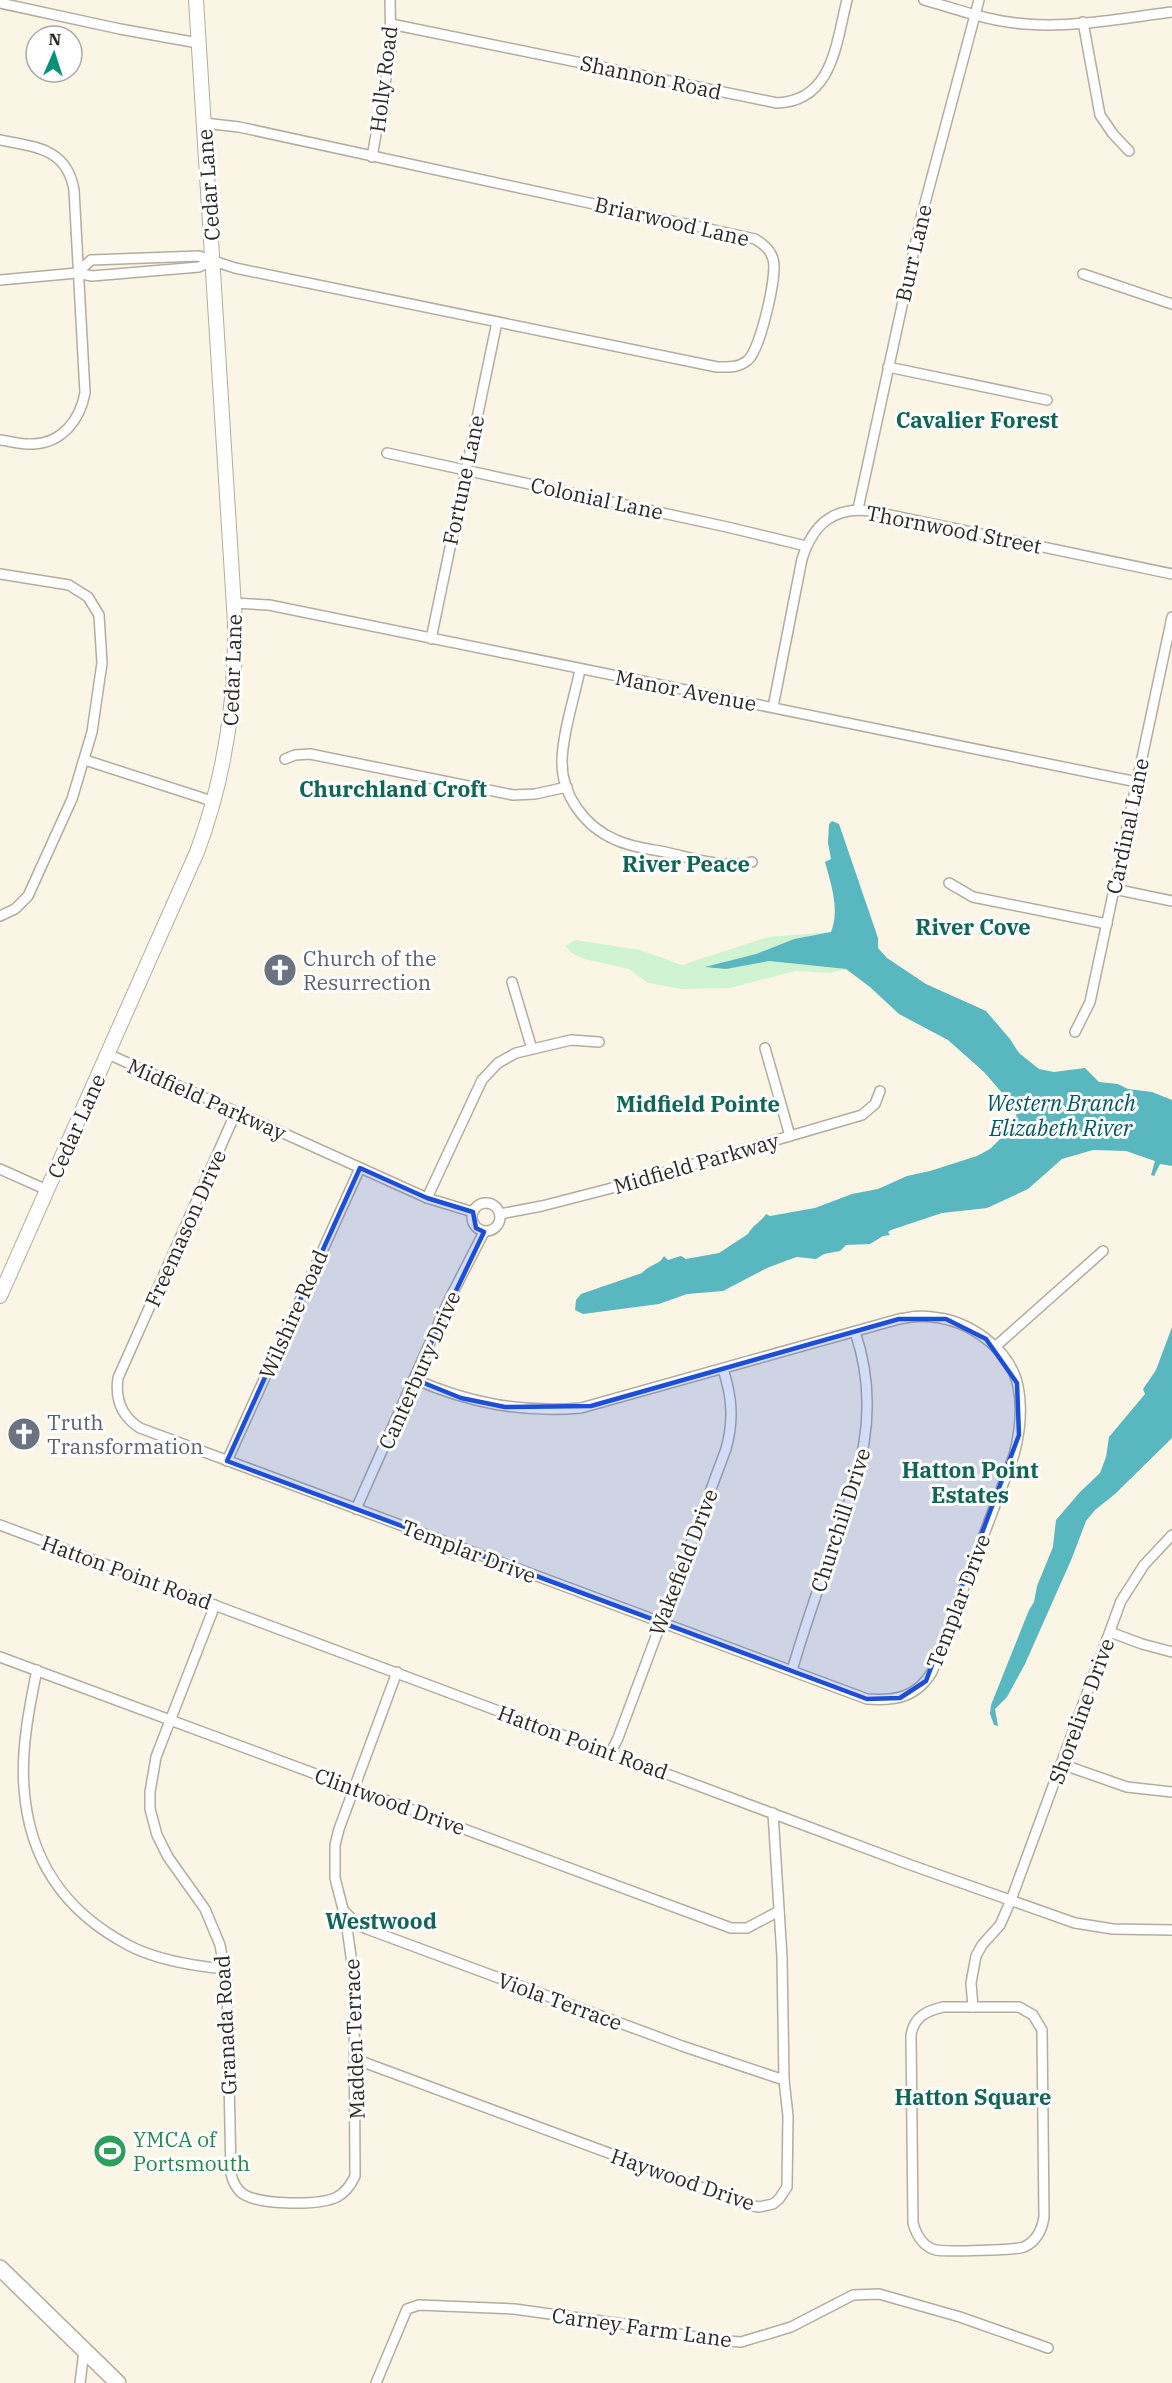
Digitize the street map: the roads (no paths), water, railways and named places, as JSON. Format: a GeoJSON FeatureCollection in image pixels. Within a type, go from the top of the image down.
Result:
{"type":"FeatureCollection","features":[{"type":"Feature","properties":{"kind":"main road","name":"Cedar Lane"},"geometry":{"type":"LineString","coordinates":[[0,1296],[197,852],[215,802],[224,765],[234,691],[234,603],[195,0]]}},
{"type":"Feature","properties":{"kind":"main road"},"geometry":{"type":"LineString","coordinates":[[0,2268],[118,2383]]}},
{"type":"Feature","properties":{"kind":"street","name":"Holly Road"},"geometry":{"type":"LineString","coordinates":[[372,157],[388,75],[390,0]]}},
{"type":"Feature","properties":{"kind":"street","name":"Shannon Road"},"geometry":{"type":"LineString","coordinates":[[391,24],[777,103],[806,95],[822,80],[833,57],[847,0]]}},
{"type":"Feature","properties":{"kind":"street"},"geometry":{"type":"LineString","coordinates":[[924,0],[996,20],[1024,24],[1048,25],[1172,12]]}},
{"type":"Feature","properties":{"kind":"street","name":"Burr Lane"},"geometry":{"type":"LineString","coordinates":[[858,509],[921,218],[979,0]]}},
{"type":"Feature","properties":{"kind":"street"},"geometry":{"type":"LineString","coordinates":[[0,3],[198,43]]}},
{"type":"Feature","properties":{"kind":"street"},"geometry":{"type":"LineString","coordinates":[[1083,22],[1100,115],[1113,134],[1130,152]]}},
{"type":"Feature","properties":{"kind":"street","name":"Briarwood Lane"},"geometry":{"type":"LineString","coordinates":[[77,273],[91,260],[200,256],[235,268],[717,367],[734,367],[747,361],[756,349],[773,279],[773,258],[764,244],[755,239],[239,127],[204,123]]}},
{"type":"Feature","properties":{"kind":"street"},"geometry":{"type":"LineString","coordinates":[[0,140],[44,149],[64,163],[69,172],[74,190],[85,393],[79,414],[65,432],[45,442],[32,445],[0,440]]}},
{"type":"Feature","properties":{"kind":"street","name":"Briarwood Lane"},"geometry":{"type":"LineString","coordinates":[[0,279],[77,273],[92,276],[199,267],[212,260]]}},
{"type":"Feature","properties":{"kind":"street"},"geometry":{"type":"LineString","coordinates":[[1083,274],[1172,304]]}},
{"type":"Feature","properties":{"kind":"street","name":"Fortune Lane"},"geometry":{"type":"LineString","coordinates":[[431,639],[497,322]]}},
{"type":"Feature","properties":{"kind":"street"},"geometry":{"type":"LineString","coordinates":[[888,367],[1047,400]]}},
{"type":"Feature","properties":{"kind":"street","name":"Colonial Lane"},"geometry":{"type":"LineString","coordinates":[[387,453],[806,546]]}},
{"type":"Feature","properties":{"kind":"street","name":"Thornwood Street"},"geometry":{"type":"LineString","coordinates":[[773,707],[801,559],[812,535],[830,518],[845,510],[858,509],[1172,574]]}},
{"type":"Feature","properties":{"kind":"street"},"geometry":{"type":"LineString","coordinates":[[0,574],[69,585],[88,597],[99,615],[101,635],[100,682],[85,760],[72,799],[28,896],[15,909],[0,916]]}},
{"type":"Feature","properties":{"kind":"street","name":"Manor Avenue"},"geometry":{"type":"LineString","coordinates":[[234,603],[269,605],[1137,782]]}},
{"type":"Feature","properties":{"kind":"street","name":"Cardinal Lane"},"geometry":{"type":"LineString","coordinates":[[1075,1032],[1090,1002],[1172,617]]}},
{"type":"Feature","properties":{"kind":"street"},"geometry":{"type":"LineString","coordinates":[[580,670],[562,760],[572,800],[587,820],[595,828],[617,841],[722,864],[752,862]]}},
{"type":"Feature","properties":{"kind":"street"},"geometry":{"type":"LineString","coordinates":[[285,759],[295,755],[310,754],[513,795],[536,794],[567,787]]}},
{"type":"Feature","properties":{"kind":"street"},"geometry":{"type":"LineString","coordinates":[[85,760],[215,802]]}},
{"type":"Feature","properties":{"kind":"street"},"geometry":{"type":"LineString","coordinates":[[949,883],[973,897],[1107,924]]}},
{"type":"Feature","properties":{"kind":"street"},"geometry":{"type":"LineString","coordinates":[[1114,889],[1172,901]]}},
{"type":"Feature","properties":{"kind":"street"},"geometry":{"type":"LineString","coordinates":[[512,982],[532,1049]]}},
{"type":"Feature","properties":{"kind":"street"},"geometry":{"type":"LineString","coordinates":[[428,1198],[482,1080],[498,1063],[516,1053],[571,1040],[599,1042]]}},
{"type":"Feature","properties":{"kind":"street"},"geometry":{"type":"LineString","coordinates":[[765,1048],[790,1136]]}},
{"type":"Feature","properties":{"kind":"street","name":"Midfield Parkway"},"geometry":{"type":"LineString","coordinates":[[108,1054],[428,1198],[473,1212]]}},
{"type":"Feature","properties":{"kind":"street","name":"Midfield Parkway"},"geometry":{"type":"LineString","coordinates":[[500,1214],[608,1189],[862,1115],[875,1104],[880,1091]]}},
{"type":"Feature","properties":{"kind":"street","name":"Freemason Drive"},"geometry":{"type":"LineString","coordinates":[[133,1344],[236,1113]]}},
{"type":"Feature","properties":{"kind":"street","name":"Wilshire Road"},"geometry":{"type":"LineString","coordinates":[[227,1461],[360,1168]]}},
{"type":"Feature","properties":{"kind":"street"},"geometry":{"type":"LineString","coordinates":[[0,1169],[47,1190]]}},
{"type":"Feature","properties":{"kind":"street"},"geometry":{"type":"LineString","coordinates":[[487,1203],[495,1206],[500,1214],[499,1223],[493,1230],[484,1232],[476,1228],[472,1221],[473,1212],[478,1205],[487,1203]]}},
{"type":"Feature","properties":{"kind":"street","name":"Canterbury Drive"},"geometry":{"type":"LineString","coordinates":[[356,1509],[450,1298],[484,1232]]}},
{"type":"Feature","properties":{"kind":"street"},"geometry":{"type":"LineString","coordinates":[[995,1347],[1103,1251]]}},
{"type":"Feature","properties":{"kind":"street","name":"Templar Drive"},"geometry":{"type":"LineString","coordinates":[[133,1344],[120,1372],[117,1397],[125,1415],[140,1428],[867,1698],[890,1700],[908,1695],[926,1681],[932,1672],[1014,1455],[1019,1435],[1020,1401],[1017,1383],[1005,1359],[995,1347],[974,1331],[960,1324],[932,1317],[899,1319],[591,1406],[556,1410],[514,1408],[480,1403],[414,1379]]}},
{"type":"Feature","properties":{"kind":"street","name":"Churchill Drive"},"geometry":{"type":"LineString","coordinates":[[792,1670],[863,1457],[868,1421],[867,1380],[862,1352],[855,1332]]}},
{"type":"Feature","properties":{"kind":"street","name":"Wakefield Drive"},"geometry":{"type":"LineString","coordinates":[[611,1752],[730,1434],[732,1403],[723,1369]]}},
{"type":"Feature","properties":{"kind":"street","name":"Hatton Point Road"},"geometry":{"type":"LineString","coordinates":[[0,1525],[1075,1923],[1094,1928],[1172,1930]]}},
{"type":"Feature","properties":{"kind":"street","name":"Shoreline Drive"},"geometry":{"type":"LineString","coordinates":[[973,2007],[971,1983],[976,1956],[982,1945],[1000,1925],[1011,1900],[1121,1601],[1143,1564],[1172,1535]]}},
{"type":"Feature","properties":{"kind":"street","name":"Granada Road"},"geometry":{"type":"LineString","coordinates":[[215,1605],[156,1757],[152,1774],[151,1816],[168,1857],[205,1909],[220,1945],[225,1969],[231,2174],[237,2188],[250,2197],[293,2202],[331,2199],[346,2191],[355,2176],[357,2167]]}},
{"type":"Feature","properties":{"kind":"street"},"geometry":{"type":"LineString","coordinates":[[1110,1632],[1172,1652]]}},
{"type":"Feature","properties":{"kind":"street","name":"Clintwood Drive"},"geometry":{"type":"LineString","coordinates":[[0,1657],[731,1928],[747,1928],[779,1911]]}},
{"type":"Feature","properties":{"kind":"street"},"geometry":{"type":"LineString","coordinates":[[37,1670],[30,1701],[23,1786],[30,1829],[50,1877],[84,1914],[129,1946],[182,1962],[225,1969]]}},
{"type":"Feature","properties":{"kind":"street","name":"Madden Terrace"},"geometry":{"type":"LineString","coordinates":[[357,2167],[354,1978],[344,1910],[335,1878],[334,1853],[339,1829],[397,1672]]}},
{"type":"Feature","properties":{"kind":"street"},"geometry":{"type":"LineString","coordinates":[[1061,1764],[1127,1787],[1172,1792]]}},
{"type":"Feature","properties":{"kind":"street","name":"Haywood Drive"},"geometry":{"type":"LineString","coordinates":[[355,2059],[749,2205],[759,2207],[773,2204],[787,2187],[788,2116],[784,2080],[779,1911],[773,1813]]}},
{"type":"Feature","properties":{"kind":"street","name":"Viola Terrace"},"geometry":{"type":"LineString","coordinates":[[344,1910],[358,1924],[367,1929],[682,2046],[784,2080]]}},
{"type":"Feature","properties":{"kind":"street"},"geometry":{"type":"LineString","coordinates":[[973,2007],[1019,2007],[1033,2015],[1042,2030],[1044,2217],[1035,2240],[1020,2249],[934,2250],[920,2239],[913,2223],[913,2027],[922,2015],[933,2009],[973,2007]]}},
{"type":"Feature","properties":{"kind":"street","name":"Carney Farm Lane"},"geometry":{"type":"LineString","coordinates":[[376,2383],[407,2309],[419,2305],[514,2308],[713,2340],[741,2342],[791,2327],[853,2295],[879,2294],[960,2318],[1048,2349]]}},
{"type":"Feature","properties":{"kind":"street"},"geometry":{"type":"LineString","coordinates":[[80,2383],[84,2350]]}},
{"type":"Feature","properties":{"kind":"water","name":"Western Branch Elizabeth River"},"geometry":{"type":"Polygon","coordinates":[[[832,821],[839,824],[878,938],[878,948],[887,958],[926,984],[986,1011],[1019,1053],[1039,1069],[1054,1072],[1085,1068],[1099,1082],[1152,1092],[1172,1100],[1172,1166],[1160,1164],[1154,1176],[1151,1175],[1155,1161],[1126,1151],[1093,1150],[1062,1159],[1028,1189],[987,1208],[942,1213],[891,1230],[888,1232],[890,1235],[883,1236],[870,1244],[846,1245],[840,1251],[824,1254],[816,1259],[797,1257],[767,1268],[723,1291],[687,1294],[659,1304],[583,1314],[575,1310],[576,1300],[581,1294],[642,1273],[664,1256],[668,1260],[681,1256],[686,1259],[719,1253],[748,1234],[766,1214],[770,1216],[815,1208],[852,1194],[878,1189],[907,1176],[977,1156],[990,1149],[1015,1124],[1017,1110],[984,1072],[948,1040],[899,1014],[870,987],[846,969],[769,961],[726,969],[705,967],[756,954],[794,939],[831,932],[835,906],[825,862],[831,859],[828,843],[829,824],[832,821]]]}},
{"type":"Feature","properties":{"kind":"water"},"geometry":{"type":"Polygon","coordinates":[[[1172,1327],[1172,1438],[1086,1521],[1025,1664],[1007,1697],[995,1709],[998,1726],[994,1725],[990,1714],[991,1705],[1034,1602],[1037,1586],[1053,1547],[1056,1520],[1100,1473],[1106,1457],[1109,1437],[1145,1394],[1143,1389],[1156,1370],[1172,1327]]]}},
{"type":"Feature","properties":{"kind":"place","name":"Church of the Resurrection"},"geometry":{"type":"Point","coordinates":[280,970]}},
{"type":"Feature","properties":{"kind":"place","name":"Truth Transformation"},"geometry":{"type":"Point","coordinates":[24,1434]}},
{"type":"Feature","properties":{"kind":"place","name":"YMCA of Portsmouth"},"geometry":{"type":"Point","coordinates":[110,2151]}},
{"type":"Feature","properties":{"kind":"district","name":"Cavalier Forest"},"geometry":{"type":"Point","coordinates":[977,419]}},
{"type":"Feature","properties":{"kind":"district","name":"Churchland Croft"},"geometry":{"type":"Point","coordinates":[393,788]}},
{"type":"Feature","properties":{"kind":"district","name":"River Peace"},"geometry":{"type":"Point","coordinates":[686,863]}},
{"type":"Feature","properties":{"kind":"district","name":"River Cove"},"geometry":{"type":"Point","coordinates":[973,926]}},
{"type":"Feature","properties":{"kind":"district","name":"Midfield Pointe"},"geometry":{"type":"Point","coordinates":[698,1103]}},
{"type":"Feature","properties":{"kind":"district","name":"Hatton Point Estates"},"geometry":{"type":"Point","coordinates":[970,1482]}},
{"type":"Feature","properties":{"kind":"district","name":"Westwood"},"geometry":{"type":"Point","coordinates":[381,1920]}},
{"type":"Feature","properties":{"kind":"district","name":"Hatton Square"},"geometry":{"type":"Point","coordinates":[973,2096]}}]}
